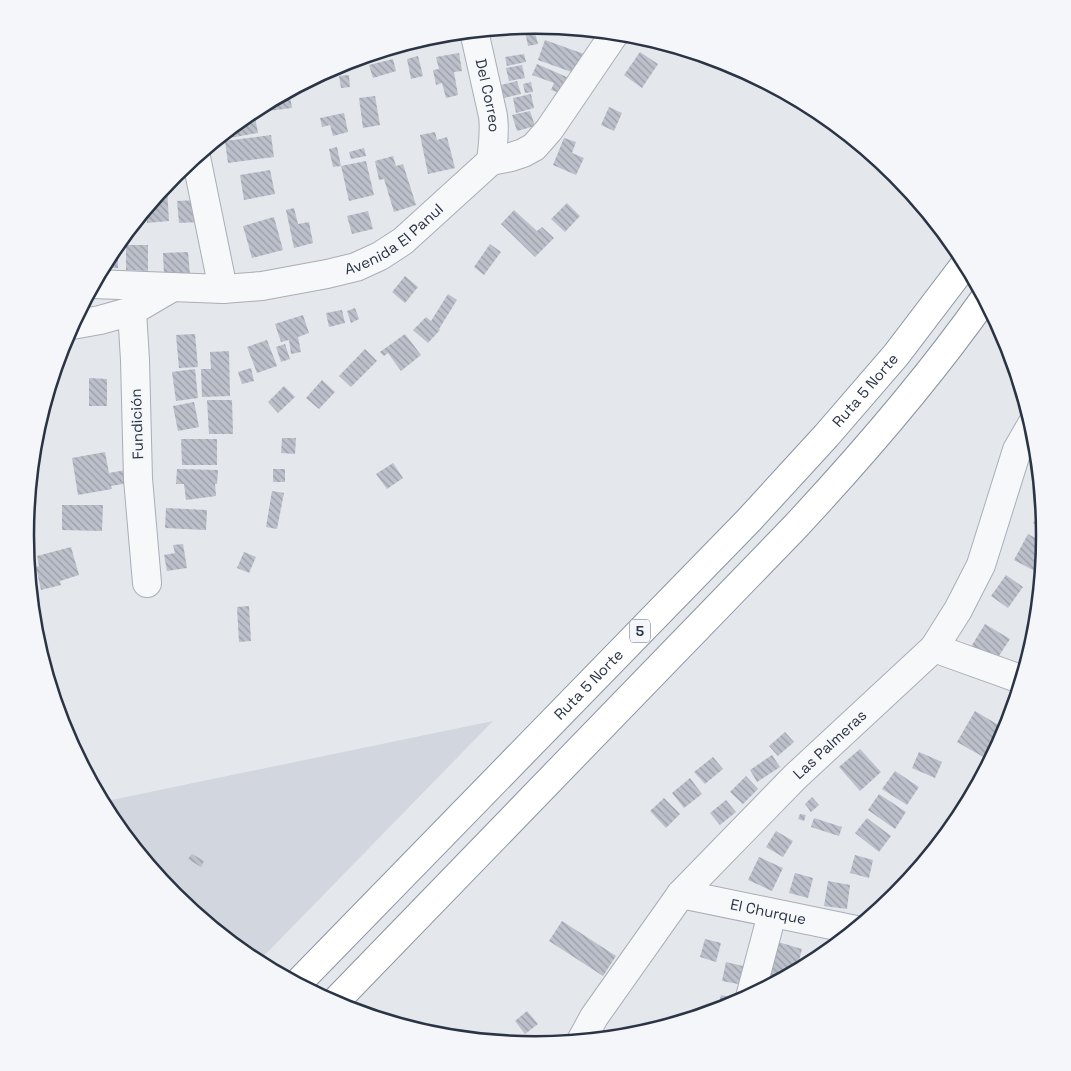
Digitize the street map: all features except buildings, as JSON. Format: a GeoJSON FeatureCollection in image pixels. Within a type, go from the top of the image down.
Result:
{"type":"FeatureCollection","features":[{"type":"Feature","properties":{"kind":"highway","name":"Ruta 5 Norte"},"geometry":{"type":"LineString","coordinates":[[302,980],[803,462],[896,355],[961,269]]}},
{"type":"Feature","properties":{"kind":"highway"},"geometry":{"type":"LineString","coordinates":[[339,997],[828,492],[915,389],[980,304]]}},
{"type":"Feature","properties":{"kind":"street","name":"Del Correo"},"geometry":{"type":"LineString","coordinates":[[475,38],[493,116],[494,130],[491,160]]}},
{"type":"Feature","properties":{"kind":"street"},"geometry":{"type":"LineString","coordinates":[[491,160],[511,157],[534,147],[549,130],[611,39]]}},
{"type":"Feature","properties":{"kind":"street","name":"Avenida El Panul"},"geometry":{"type":"LineString","coordinates":[[101,284],[223,289],[262,286],[356,267],[380,256],[403,241],[491,160]]}},
{"type":"Feature","properties":{"kind":"street"},"geometry":{"type":"LineString","coordinates":[[198,165],[223,289]]}},
{"type":"Feature","properties":{"kind":"street"},"geometry":{"type":"LineString","coordinates":[[81,323],[132,311],[173,287]]}},
{"type":"Feature","properties":{"kind":"street","name":"Fundición"},"geometry":{"type":"LineString","coordinates":[[132,311],[138,479],[147,583]]}},
{"type":"Feature","properties":{"kind":"street","name":"Las Palmeras"},"geometry":{"type":"LineString","coordinates":[[585,1034],[594,1017],[681,894],[795,777],[934,648],[958,610],[981,565],[1017,450],[1027,433]]}},
{"type":"Feature","properties":{"kind":"street"},"geometry":{"type":"LineString","coordinates":[[934,648],[1016,678]]}},
{"type":"Feature","properties":{"kind":"street","name":"El Churque"},"geometry":{"type":"LineString","coordinates":[[681,894],[848,928]]}},
{"type":"Feature","properties":{"kind":"street"},"geometry":{"type":"LineString","coordinates":[[752,988],[772,914]]}},
{"type":"Feature","properties":{"kind":"shaded area"},"geometry":{"type":"Polygon","coordinates":[[[493,721],[263,957],[230,934],[181,890],[137,841],[110,800],[493,721]]]}}]}
